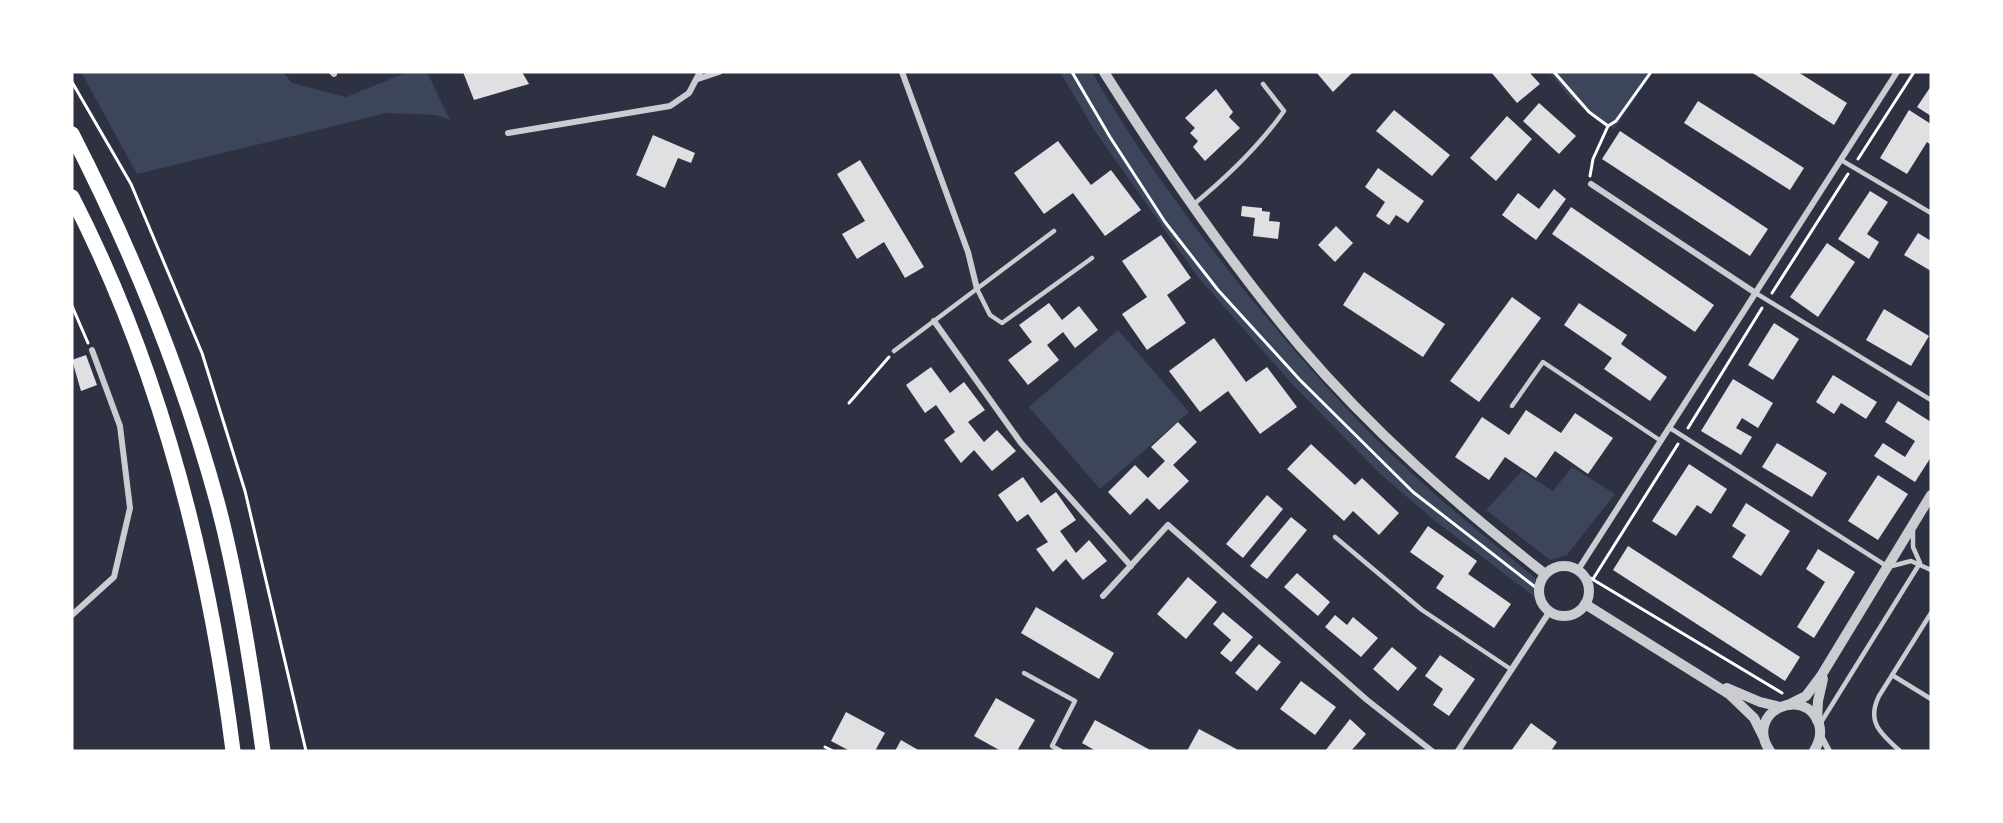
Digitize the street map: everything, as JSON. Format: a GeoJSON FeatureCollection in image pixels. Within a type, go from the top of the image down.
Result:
{"type":"FeatureCollection","features":[{"type":"Feature","properties":{"kind":"main road"},"geometry":{"type":"LineString","coordinates":[[72,134],[102,192],[151,303],[175,366],[218,506],[246,640],[263,751]]}},
{"type":"Feature","properties":{"kind":"main road"},"geometry":{"type":"LineString","coordinates":[[72,197],[124,314],[147,375],[190,513],[221,665],[233,751]]}},
{"type":"Feature","properties":{"kind":"street"},"geometry":{"type":"LineString","coordinates":[[508,133],[670,106],[689,93],[698,80],[700,72]]}},
{"type":"Feature","properties":{"kind":"street"},"geometry":{"type":"LineString","coordinates":[[698,80],[719,72]]}},
{"type":"Feature","properties":{"kind":"street"},"geometry":{"type":"LineString","coordinates":[[902,72],[968,252],[977,289]]}},
{"type":"Feature","properties":{"kind":"street"},"geometry":{"type":"LineString","coordinates":[[1104,72],[1191,207],[1300,346],[1345,395],[1440,487],[1545,574]]}},
{"type":"Feature","properties":{"kind":"street"},"geometry":{"type":"LineString","coordinates":[[1578,570],[1754,292],[1898,72]]}},
{"type":"Feature","properties":{"kind":"street"},"geometry":{"type":"LineString","coordinates":[[1590,184],[1754,292]]}},
{"type":"Feature","properties":{"kind":"street"},"geometry":{"type":"LineString","coordinates":[[934,321],[1021,443],[1131,566]]}},
{"type":"Feature","properties":{"kind":"street"},"geometry":{"type":"LineString","coordinates":[[72,615],[114,577],[130,508],[120,426],[92,350]]}},
{"type":"Feature","properties":{"kind":"street"},"geometry":{"type":"LineString","coordinates":[[1766,746],[1767,718],[1810,692],[1829,665],[1931,495]]}},
{"type":"Feature","properties":{"kind":"street"},"geometry":{"type":"LineString","coordinates":[[1103,596],[1167,525],[1367,700],[1432,751]]}},
{"type":"Feature","properties":{"kind":"street"},"geometry":{"type":"LineString","coordinates":[[1558,566],[1578,570],[1588,582],[1588,597],[1585,604],[1573,614],[1565,616],[1550,612],[1540,598],[1539,590],[1545,574],[1558,566]]}},
{"type":"Feature","properties":{"kind":"street"},"geometry":{"type":"LineString","coordinates":[[1585,604],[1708,679],[1745,708],[1754,718],[1766,746]]}},
{"type":"Feature","properties":{"kind":"street"},"geometry":{"type":"LineString","coordinates":[[1458,751],[1550,612]]}},
{"type":"Feature","properties":{"kind":"street"},"geometry":{"type":"LineString","coordinates":[[1814,751],[1820,739],[1819,694],[1829,665]]}},
{"type":"Feature","properties":{"kind":"street"},"geometry":{"type":"LineString","coordinates":[[1708,679],[1760,702],[1806,708],[1819,726],[1829,751]]}},
{"type":"Feature","properties":{"kind":"lane"},"geometry":{"type":"LineString","coordinates":[[1191,207],[1232,172],[1266,136],[1284,111],[1263,84]]}},
{"type":"Feature","properties":{"kind":"lane"},"geometry":{"type":"LineString","coordinates":[[1841,160],[1931,213]]}},
{"type":"Feature","properties":{"kind":"lane"},"geometry":{"type":"LineString","coordinates":[[894,351],[1054,231]]}},
{"type":"Feature","properties":{"kind":"lane"},"geometry":{"type":"LineString","coordinates":[[977,289],[990,315],[1002,323],[1092,258]]}},
{"type":"Feature","properties":{"kind":"lane"},"geometry":{"type":"LineString","coordinates":[[1754,292],[1931,400]]}},
{"type":"Feature","properties":{"kind":"lane"},"geometry":{"type":"LineString","coordinates":[[1512,406],[1543,363],[1661,441]]}},
{"type":"Feature","properties":{"kind":"lane"},"geometry":{"type":"LineString","coordinates":[[1670,428],[1888,567],[1905,561],[1920,563],[1931,570]]}},
{"type":"Feature","properties":{"kind":"lane"},"geometry":{"type":"LineString","coordinates":[[1913,527],[1913,546],[1920,563]]}},
{"type":"Feature","properties":{"kind":"lane"},"geometry":{"type":"LineString","coordinates":[[1335,537],[1422,609],[1512,670]]}},
{"type":"Feature","properties":{"kind":"lane"},"geometry":{"type":"LineString","coordinates":[[1819,726],[1920,563]]}},
{"type":"Feature","properties":{"kind":"lane"},"geometry":{"type":"LineString","coordinates":[[1900,751],[1880,733],[1873,718],[1876,701],[1931,613]]}},
{"type":"Feature","properties":{"kind":"lane"},"geometry":{"type":"LineString","coordinates":[[1024,673],[1075,701],[1052,746],[1061,751]]}},
{"type":"Feature","properties":{"kind":"lane"},"geometry":{"type":"LineString","coordinates":[[1892,675],[1931,699]]}},
{"type":"Feature","properties":{"kind":"path"},"geometry":{"type":"LineString","coordinates":[[1555,72],[1589,112],[1608,126]]}},
{"type":"Feature","properties":{"kind":"path"},"geometry":{"type":"LineString","coordinates":[[1590,184],[1589,170],[1608,126],[1616,122],[1651,72]]}},
{"type":"Feature","properties":{"kind":"path"},"geometry":{"type":"LineString","coordinates":[[1593,579],[1767,300],[1914,72]]}},
{"type":"Feature","properties":{"kind":"path"},"geometry":{"type":"LineString","coordinates":[[72,82],[131,184],[202,353],[245,491],[306,751]]}},
{"type":"Feature","properties":{"kind":"path"},"geometry":{"type":"LineString","coordinates":[[72,306],[92,350]]}},
{"type":"Feature","properties":{"kind":"path"},"geometry":{"type":"LineString","coordinates":[[849,403],[894,351]]}},
{"type":"Feature","properties":{"kind":"path"},"geometry":{"type":"LineString","coordinates":[[1578,570],[1788,704]]}},
{"type":"Feature","properties":{"kind":"path"},"geometry":{"type":"LineString","coordinates":[[825,747],[832,751]]}},
{"type":"Feature","properties":{"kind":"shaded area"},"geometry":{"type":"Polygon","coordinates":[[[81,72],[283,72],[292,83],[346,97],[408,72],[427,72],[450,120],[436,115],[387,113],[137,174],[81,72]]]}},
{"type":"Feature","properties":{"kind":"shaded area"},"geometry":{"type":"Polygon","coordinates":[[[1060,72],[1092,72],[1127,130],[1166,186],[1268,319],[1329,389],[1394,457],[1446,504],[1535,578],[1535,597],[1434,520],[1380,474],[1293,385],[1198,277],[1095,131],[1060,72]]]}},
{"type":"Feature","properties":{"kind":"shaded area"},"geometry":{"type":"Polygon","coordinates":[[[1549,72],[1653,72],[1614,129],[1572,100],[1549,72]]]}},
{"type":"Feature","properties":{"kind":"shaded area"},"geometry":{"type":"Polygon","coordinates":[[[1118,330],[1189,412],[1100,489],[1029,407],[1118,330]]]}},
{"type":"Feature","properties":{"kind":"shaded area"},"geometry":{"type":"Polygon","coordinates":[[[1572,467],[1615,494],[1567,555],[1550,560],[1486,510],[1522,471],[1553,491],[1572,467]]]}},
{"type":"Feature","properties":{"kind":"building"},"geometry":{"type":"Polygon","coordinates":[[[463,72],[522,72],[529,84],[474,100],[463,72]]]}},
{"type":"Feature","properties":{"kind":"building"},"geometry":{"type":"Polygon","coordinates":[[[1316,72],[1353,72],[1333,92],[1316,72]]]}},
{"type":"Feature","properties":{"kind":"building"},"geometry":{"type":"Polygon","coordinates":[[[1491,72],[1529,72],[1540,84],[1517,103],[1491,72]]]}},
{"type":"Feature","properties":{"kind":"building"},"geometry":{"type":"Polygon","coordinates":[[[1751,72],[1798,72],[1847,103],[1834,125],[1751,72]]]}},
{"type":"Feature","properties":{"kind":"building"},"geometry":{"type":"Polygon","coordinates":[[[1931,86],[1931,116],[1917,107],[1931,86]]]}},
{"type":"Feature","properties":{"kind":"building"},"geometry":{"type":"Polygon","coordinates":[[[1216,89],[1233,112],[1229,117],[1240,128],[1205,161],[1193,147],[1198,141],[1190,133],[1195,128],[1185,118],[1216,89]]]}},
{"type":"Feature","properties":{"kind":"building"},"geometry":{"type":"Polygon","coordinates":[[[1698,101],[1804,168],[1790,190],[1684,123],[1698,101]]]}},
{"type":"Feature","properties":{"kind":"building"},"geometry":{"type":"Polygon","coordinates":[[[1539,103],[1576,136],[1559,154],[1523,121],[1539,103]]]}},
{"type":"Feature","properties":{"kind":"building"},"geometry":{"type":"Polygon","coordinates":[[[1394,110],[1450,155],[1432,176],[1376,131],[1394,110]]]}},
{"type":"Feature","properties":{"kind":"building"},"geometry":{"type":"Polygon","coordinates":[[[1909,110],[1931,124],[1931,145],[1927,142],[1907,174],[1880,158],[1909,110]]]}},
{"type":"Feature","properties":{"kind":"building"},"geometry":{"type":"Polygon","coordinates":[[[1507,116],[1532,139],[1496,181],[1470,158],[1507,116]]]}},
{"type":"Feature","properties":{"kind":"building"},"geometry":{"type":"Polygon","coordinates":[[[1620,131],[1768,229],[1750,256],[1602,159],[1620,131]]]}},
{"type":"Feature","properties":{"kind":"building"},"geometry":{"type":"Polygon","coordinates":[[[653,135],[695,153],[691,163],[678,158],[665,188],[636,175],[653,135]]]}},
{"type":"Feature","properties":{"kind":"building"},"geometry":{"type":"Polygon","coordinates":[[[1058,141],[1091,185],[1111,170],[1141,210],[1105,236],[1073,193],[1044,214],[1014,173],[1058,141]]]}},
{"type":"Feature","properties":{"kind":"building"},"geometry":{"type":"Polygon","coordinates":[[[860,160],[924,267],[905,278],[884,242],[857,259],[842,234],[865,221],[837,174],[860,160]]]}},
{"type":"Feature","properties":{"kind":"building"},"geometry":{"type":"Polygon","coordinates":[[[1378,168],[1424,201],[1408,223],[1396,215],[1389,225],[1376,216],[1385,202],[1365,187],[1378,168]]]}},
{"type":"Feature","properties":{"kind":"building"},"geometry":{"type":"Polygon","coordinates":[[[1554,189],[1566,199],[1536,240],[1502,215],[1518,193],[1539,209],[1554,189]]]}},
{"type":"Feature","properties":{"kind":"building"},"geometry":{"type":"Polygon","coordinates":[[[1870,191],[1888,202],[1867,234],[1879,242],[1869,259],[1838,239],[1870,191]]]}},
{"type":"Feature","properties":{"kind":"building"},"geometry":{"type":"Polygon","coordinates":[[[1242,206],[1262,208],[1262,211],[1270,212],[1269,221],[1280,222],[1278,239],[1253,236],[1255,218],[1241,216],[1242,206]]]}},
{"type":"Feature","properties":{"kind":"building"},"geometry":{"type":"Polygon","coordinates":[[[1571,207],[1714,305],[1695,332],[1552,234],[1571,207]]]}},
{"type":"Feature","properties":{"kind":"building"},"geometry":{"type":"Polygon","coordinates":[[[1336,226],[1353,243],[1335,262],[1318,245],[1336,226]]]}},
{"type":"Feature","properties":{"kind":"building"},"geometry":{"type":"Polygon","coordinates":[[[1918,233],[1931,241],[1931,271],[1904,255],[1918,233]]]}},
{"type":"Feature","properties":{"kind":"building"},"geometry":{"type":"Polygon","coordinates":[[[1161,235],[1191,278],[1167,295],[1186,323],[1147,350],[1122,314],[1147,297],[1122,261],[1161,235]]]}},
{"type":"Feature","properties":{"kind":"building"},"geometry":{"type":"Polygon","coordinates":[[[1827,243],[1855,262],[1818,317],[1790,297],[1827,243]]]}},
{"type":"Feature","properties":{"kind":"building"},"geometry":{"type":"Polygon","coordinates":[[[1364,272],[1445,324],[1423,357],[1343,305],[1364,272]]]}},
{"type":"Feature","properties":{"kind":"building"},"geometry":{"type":"Polygon","coordinates":[[[1512,297],[1541,318],[1479,402],[1450,381],[1512,297]]]}},
{"type":"Feature","properties":{"kind":"building"},"geometry":{"type":"Polygon","coordinates":[[[1049,303],[1062,320],[1079,306],[1098,330],[1075,348],[1063,332],[1047,345],[1059,360],[1028,385],[1008,360],[1032,342],[1019,325],[1049,303]]]}},
{"type":"Feature","properties":{"kind":"building"},"geometry":{"type":"Polygon","coordinates":[[[1579,303],[1627,335],[1621,344],[1667,377],[1650,401],[1604,369],[1612,358],[1564,325],[1579,303]]]}},
{"type":"Feature","properties":{"kind":"building"},"geometry":{"type":"Polygon","coordinates":[[[1884,309],[1929,336],[1911,366],[1866,340],[1884,309]]]}},
{"type":"Feature","properties":{"kind":"building"},"geometry":{"type":"Polygon","coordinates":[[[1774,323],[1799,339],[1773,380],[1748,365],[1774,323]]]}},
{"type":"Feature","properties":{"kind":"building"},"geometry":{"type":"Polygon","coordinates":[[[1214,338],[1246,382],[1267,367],[1297,407],[1260,434],[1228,391],[1200,412],[1169,371],[1214,338]]]}},
{"type":"Feature","properties":{"kind":"building"},"geometry":{"type":"Polygon","coordinates":[[[86,355],[97,385],[81,391],[72,360],[86,355]]]}},
{"type":"Feature","properties":{"kind":"building"},"geometry":{"type":"Polygon","coordinates":[[[931,367],[950,393],[964,382],[985,410],[968,422],[984,442],[997,430],[1016,451],[992,471],[974,450],[961,463],[944,440],[955,432],[936,405],[925,413],[906,385],[931,367]]]}},
{"type":"Feature","properties":{"kind":"building"},"geometry":{"type":"Polygon","coordinates":[[[1833,375],[1877,402],[1866,419],[1841,403],[1834,414],[1816,402],[1833,375]]]}},
{"type":"Feature","properties":{"kind":"building"},"geometry":{"type":"Polygon","coordinates":[[[1733,379],[1773,403],[1758,428],[1742,418],[1736,428],[1752,437],[1741,455],[1701,431],[1733,379]]]}},
{"type":"Feature","properties":{"kind":"building"},"geometry":{"type":"Polygon","coordinates":[[[1898,401],[1931,422],[1931,457],[1915,482],[1874,456],[1883,443],[1905,457],[1915,441],[1885,422],[1898,401]]]}},
{"type":"Feature","properties":{"kind":"building"},"geometry":{"type":"Polygon","coordinates":[[[1526,410],[1561,433],[1575,413],[1613,438],[1588,474],[1555,451],[1536,478],[1505,457],[1489,480],[1455,457],[1482,417],[1509,435],[1526,410]]]}},
{"type":"Feature","properties":{"kind":"building"},"geometry":{"type":"Polygon","coordinates":[[[1178,422],[1197,442],[1173,465],[1189,481],[1159,510],[1147,498],[1130,515],[1108,492],[1135,465],[1148,478],[1165,461],[1151,447],[1178,422]]]}},
{"type":"Feature","properties":{"kind":"building"},"geometry":{"type":"Polygon","coordinates":[[[1777,443],[1827,473],[1812,497],[1762,467],[1777,443]]]}},
{"type":"Feature","properties":{"kind":"building"},"geometry":{"type":"Polygon","coordinates":[[[1311,444],[1355,485],[1362,478],[1399,513],[1379,535],[1353,511],[1344,521],[1287,469],[1311,444]]]}},
{"type":"Feature","properties":{"kind":"building"},"geometry":{"type":"Polygon","coordinates":[[[1689,464],[1727,489],[1711,514],[1697,505],[1676,536],[1652,521],[1689,464]]]}},
{"type":"Feature","properties":{"kind":"building"},"geometry":{"type":"Polygon","coordinates":[[[1878,475],[1908,494],[1878,540],[1848,521],[1878,475]]]}},
{"type":"Feature","properties":{"kind":"building"},"geometry":{"type":"Polygon","coordinates":[[[1023,477],[1041,503],[1056,492],[1076,520],[1060,531],[1076,553],[1089,540],[1107,561],[1083,580],[1066,559],[1053,572],[1036,549],[1048,542],[1028,514],[1017,522],[998,495],[1023,477]]]}},
{"type":"Feature","properties":{"kind":"building"},"geometry":{"type":"Polygon","coordinates":[[[1267,495],[1283,509],[1243,558],[1226,544],[1267,495]]]}},
{"type":"Feature","properties":{"kind":"building"},"geometry":{"type":"Polygon","coordinates":[[[1746,503],[1790,531],[1761,576],[1732,557],[1746,535],[1732,526],[1746,503]]]}},
{"type":"Feature","properties":{"kind":"building"},"geometry":{"type":"Polygon","coordinates":[[[1291,517],[1307,530],[1267,579],[1250,566],[1291,517]]]}},
{"type":"Feature","properties":{"kind":"building"},"geometry":{"type":"Polygon","coordinates":[[[1428,526],[1477,561],[1468,574],[1511,604],[1494,628],[1436,588],[1444,576],[1410,552],[1428,526]]]}},
{"type":"Feature","properties":{"kind":"building"},"geometry":{"type":"Polygon","coordinates":[[[1628,546],[1800,657],[1785,681],[1613,570],[1628,546]]]}},
{"type":"Feature","properties":{"kind":"building"},"geometry":{"type":"Polygon","coordinates":[[[1818,549],[1855,572],[1814,638],[1797,627],[1825,582],[1806,569],[1818,549]]]}},
{"type":"Feature","properties":{"kind":"building"},"geometry":{"type":"Polygon","coordinates":[[[1297,573],[1330,602],[1318,616],[1284,587],[1297,573]]]}},
{"type":"Feature","properties":{"kind":"building"},"geometry":{"type":"Polygon","coordinates":[[[1188,577],[1217,602],[1186,639],[1157,614],[1188,577]]]}},
{"type":"Feature","properties":{"kind":"building"},"geometry":{"type":"Polygon","coordinates":[[[1036,607],[1114,653],[1099,679],[1021,633],[1036,607]]]}},
{"type":"Feature","properties":{"kind":"building"},"geometry":{"type":"Polygon","coordinates":[[[1223,612],[1253,637],[1231,662],[1220,653],[1231,640],[1213,624],[1223,612]]]}},
{"type":"Feature","properties":{"kind":"building"},"geometry":{"type":"Polygon","coordinates":[[[1335,615],[1347,625],[1353,617],[1378,638],[1361,657],[1325,627],[1335,615]]]}},
{"type":"Feature","properties":{"kind":"building"},"geometry":{"type":"Polygon","coordinates":[[[1259,644],[1281,662],[1257,691],[1235,673],[1259,644]]]}},
{"type":"Feature","properties":{"kind":"building"},"geometry":{"type":"Polygon","coordinates":[[[1392,647],[1417,668],[1398,691],[1373,669],[1392,647]]]}},
{"type":"Feature","properties":{"kind":"building"},"geometry":{"type":"Polygon","coordinates":[[[1440,655],[1475,679],[1449,716],[1433,705],[1443,689],[1425,676],[1440,655]]]}},
{"type":"Feature","properties":{"kind":"building"},"geometry":{"type":"Polygon","coordinates":[[[1301,681],[1336,707],[1315,735],[1280,709],[1301,681]]]}},
{"type":"Feature","properties":{"kind":"building"},"geometry":{"type":"Polygon","coordinates":[[[996,698],[1035,720],[1017,751],[1001,751],[974,736],[996,698]]]}},
{"type":"Feature","properties":{"kind":"building"},"geometry":{"type":"Polygon","coordinates":[[[846,712],[885,733],[875,751],[850,751],[831,741],[846,712]]]}},
{"type":"Feature","properties":{"kind":"building"},"geometry":{"type":"Polygon","coordinates":[[[1350,719],[1366,734],[1351,751],[1325,751],[1350,719]]]}},
{"type":"Feature","properties":{"kind":"building"},"geometry":{"type":"Polygon","coordinates":[[[1095,720],[1152,751],[1096,751],[1082,743],[1095,720]]]}},
{"type":"Feature","properties":{"kind":"building"},"geometry":{"type":"Polygon","coordinates":[[[1531,723],[1557,742],[1551,751],[1511,751],[1531,723]]]}},
{"type":"Feature","properties":{"kind":"building"},"geometry":{"type":"Polygon","coordinates":[[[1199,729],[1240,751],[1187,751],[1199,729]]]}},
{"type":"Feature","properties":{"kind":"building"},"geometry":{"type":"Polygon","coordinates":[[[901,740],[920,751],[895,751],[901,740]]]}}]}
